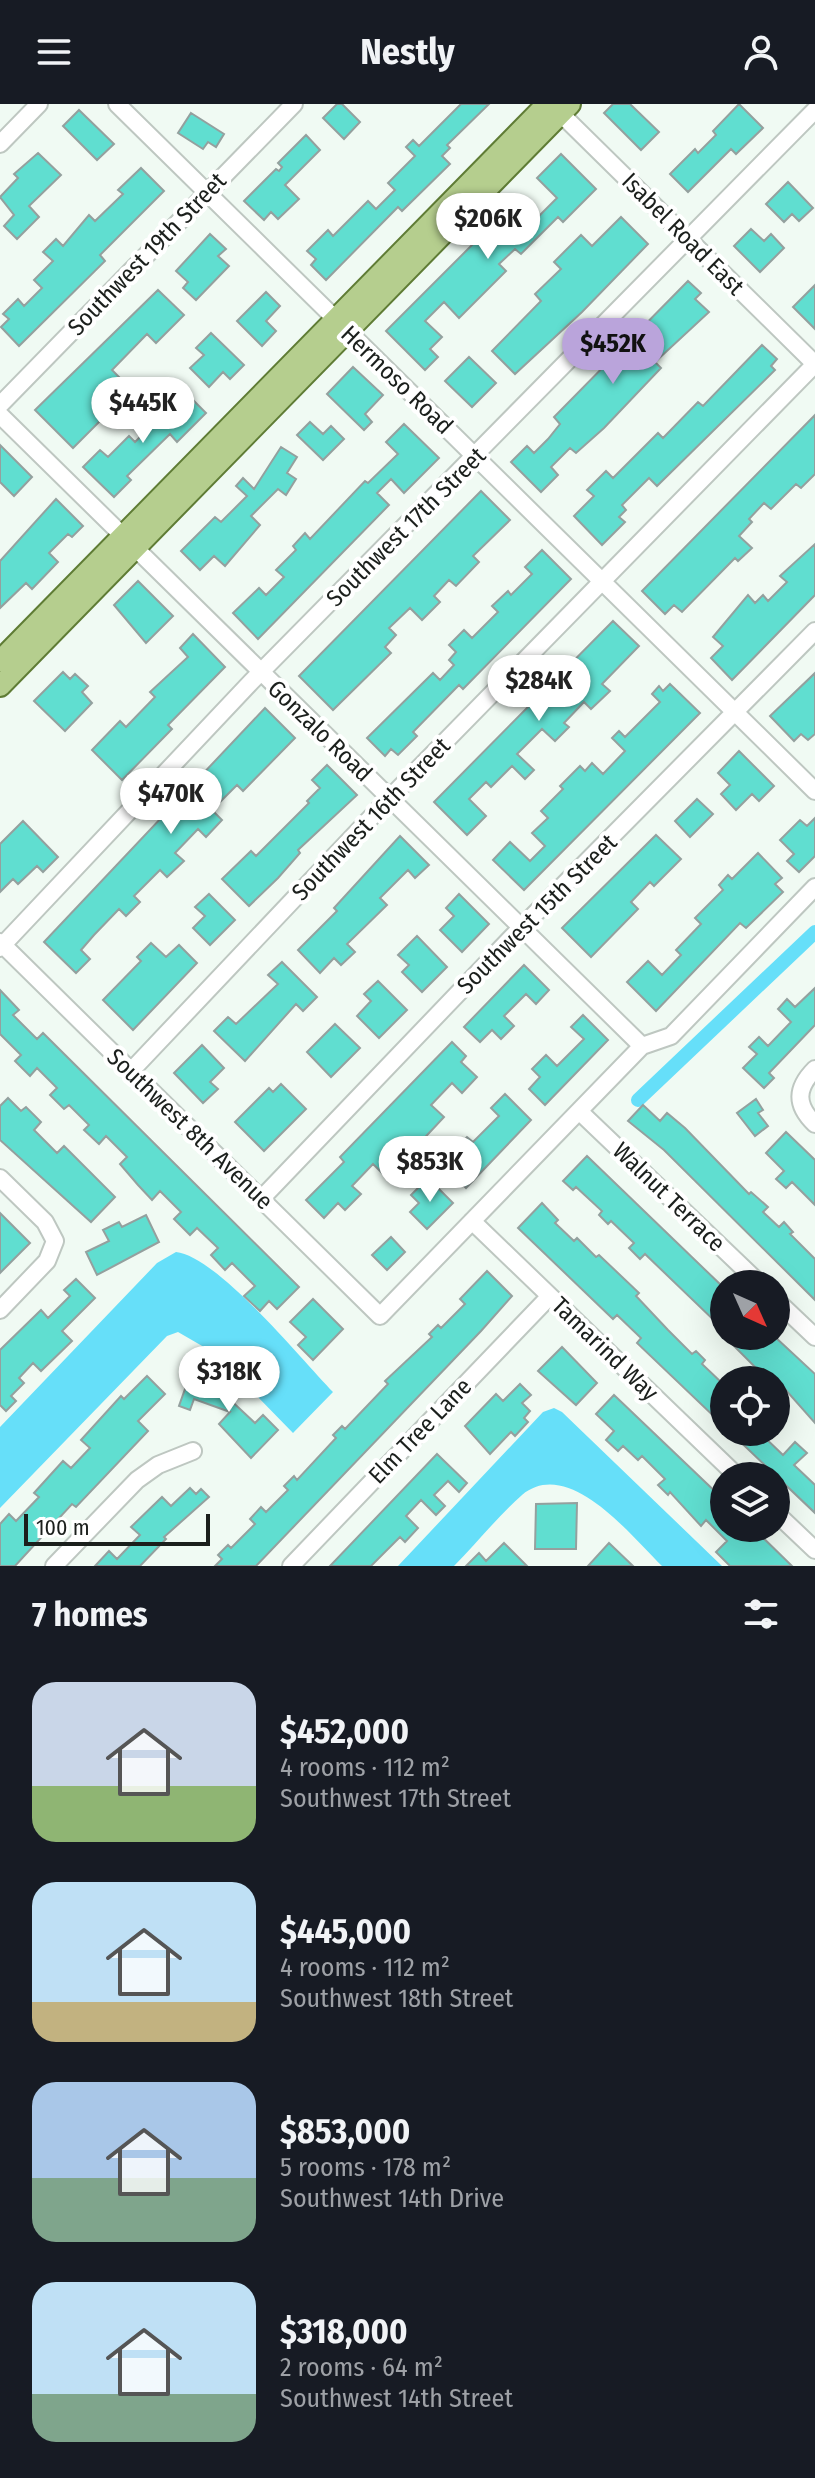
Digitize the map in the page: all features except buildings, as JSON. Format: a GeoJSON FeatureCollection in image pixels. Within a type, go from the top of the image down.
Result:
{"type":"FeatureCollection","features":[{"type":"Feature","properties":{"kind":"main road"},"geometry":{"type":"LineString","coordinates":[[0,686],[129,543],[557,106]]}},
{"type":"Feature","properties":{"kind":"main road"},"geometry":{"type":"LineString","coordinates":[[0,661],[129,543]]}},
{"type":"Feature","properties":{"kind":"street"},"geometry":{"type":"LineString","coordinates":[[0,144],[39,104]]}},
{"type":"Feature","properties":{"kind":"street","name":"Hermoso Road"},"geometry":{"type":"LineString","coordinates":[[117,104],[815,791]]}},
{"type":"Feature","properties":{"kind":"street","name":"Southwest 19th Street"},"geometry":{"type":"LineString","coordinates":[[0,405],[294,104]]}},
{"type":"Feature","properties":{"kind":"street","name":"Isabel Road East"},"geometry":{"type":"LineString","coordinates":[[557,106],[815,364]]}},
{"type":"Feature","properties":{"kind":"street","name":"Southwest 17th Street"},"geometry":{"type":"LineString","coordinates":[[1,945],[261,673],[815,110]]}},
{"type":"Feature","properties":{"kind":"street","name":"Southwest 16th Street"},"geometry":{"type":"LineString","coordinates":[[131,1071],[390,798],[815,364]]}},
{"type":"Feature","properties":{"kind":"street","name":"Gonzalo Road"},"geometry":{"type":"LineString","coordinates":[[0,415],[642,1046]]}},
{"type":"Feature","properties":{"kind":"street","name":"Southwest 15th Street"},"geometry":{"type":"LineString","coordinates":[[261,1199],[815,631]]}},
{"type":"Feature","properties":{"kind":"street"},"geometry":{"type":"LineString","coordinates":[[472,1221],[642,1046],[671,1036],[815,887]]}},
{"type":"Feature","properties":{"kind":"street","name":"Southwest 8th Avenue"},"geometry":{"type":"LineString","coordinates":[[1,945],[380,1316],[472,1221]]}},
{"type":"Feature","properties":{"kind":"street"},"geometry":{"type":"LineString","coordinates":[[815,1069],[804,1080],[800,1099],[801,1106],[815,1124]]}},
{"type":"Feature","properties":{"kind":"street","name":"Walnut Terrace"},"geometry":{"type":"LineString","coordinates":[[579,1111],[745,1270]]}},
{"type":"Feature","properties":{"kind":"street"},"geometry":{"type":"LineString","coordinates":[[0,1178],[45,1222],[55,1241],[47,1261],[0,1310]]}},
{"type":"Feature","properties":{"kind":"street","name":"Tamarind Way"},"geometry":{"type":"LineString","coordinates":[[472,1221],[722,1462]]}},
{"type":"Feature","properties":{"kind":"street","name":"Elm Tree Lane"},"geometry":{"type":"LineString","coordinates":[[291,1566],[550,1296]]}},
{"type":"Feature","properties":{"kind":"street"},"geometry":{"type":"LineString","coordinates":[[790,1313],[815,1337]]}},
{"type":"Feature","properties":{"kind":"street"},"geometry":{"type":"LineString","coordinates":[[54,1566],[137,1480],[158,1465],[193,1451]]}},
{"type":"Feature","properties":{"kind":"street"},"geometry":{"type":"LineString","coordinates":[[790,1526],[815,1550]]}},
{"type":"Feature","properties":{"kind":"water"},"geometry":{"type":"Polygon","coordinates":[[[176,1252],[193,1258],[236,1290],[333,1392],[293,1433],[216,1354],[178,1332],[167,1336],[0,1508],[0,1427],[157,1263],[176,1252]]]}},
{"type":"Feature","properties":{"kind":"water"},"geometry":{"type":"Polygon","coordinates":[[[554,1408],[562,1412],[722,1566],[662,1566],[598,1505],[579,1493],[559,1486],[540,1486],[522,1495],[454,1566],[398,1566],[543,1412],[554,1408]]]}},
{"type":"Feature","properties":{"kind":"waterway"},"geometry":{"type":"LineString","coordinates":[[638,1100],[815,932]]}}]}
